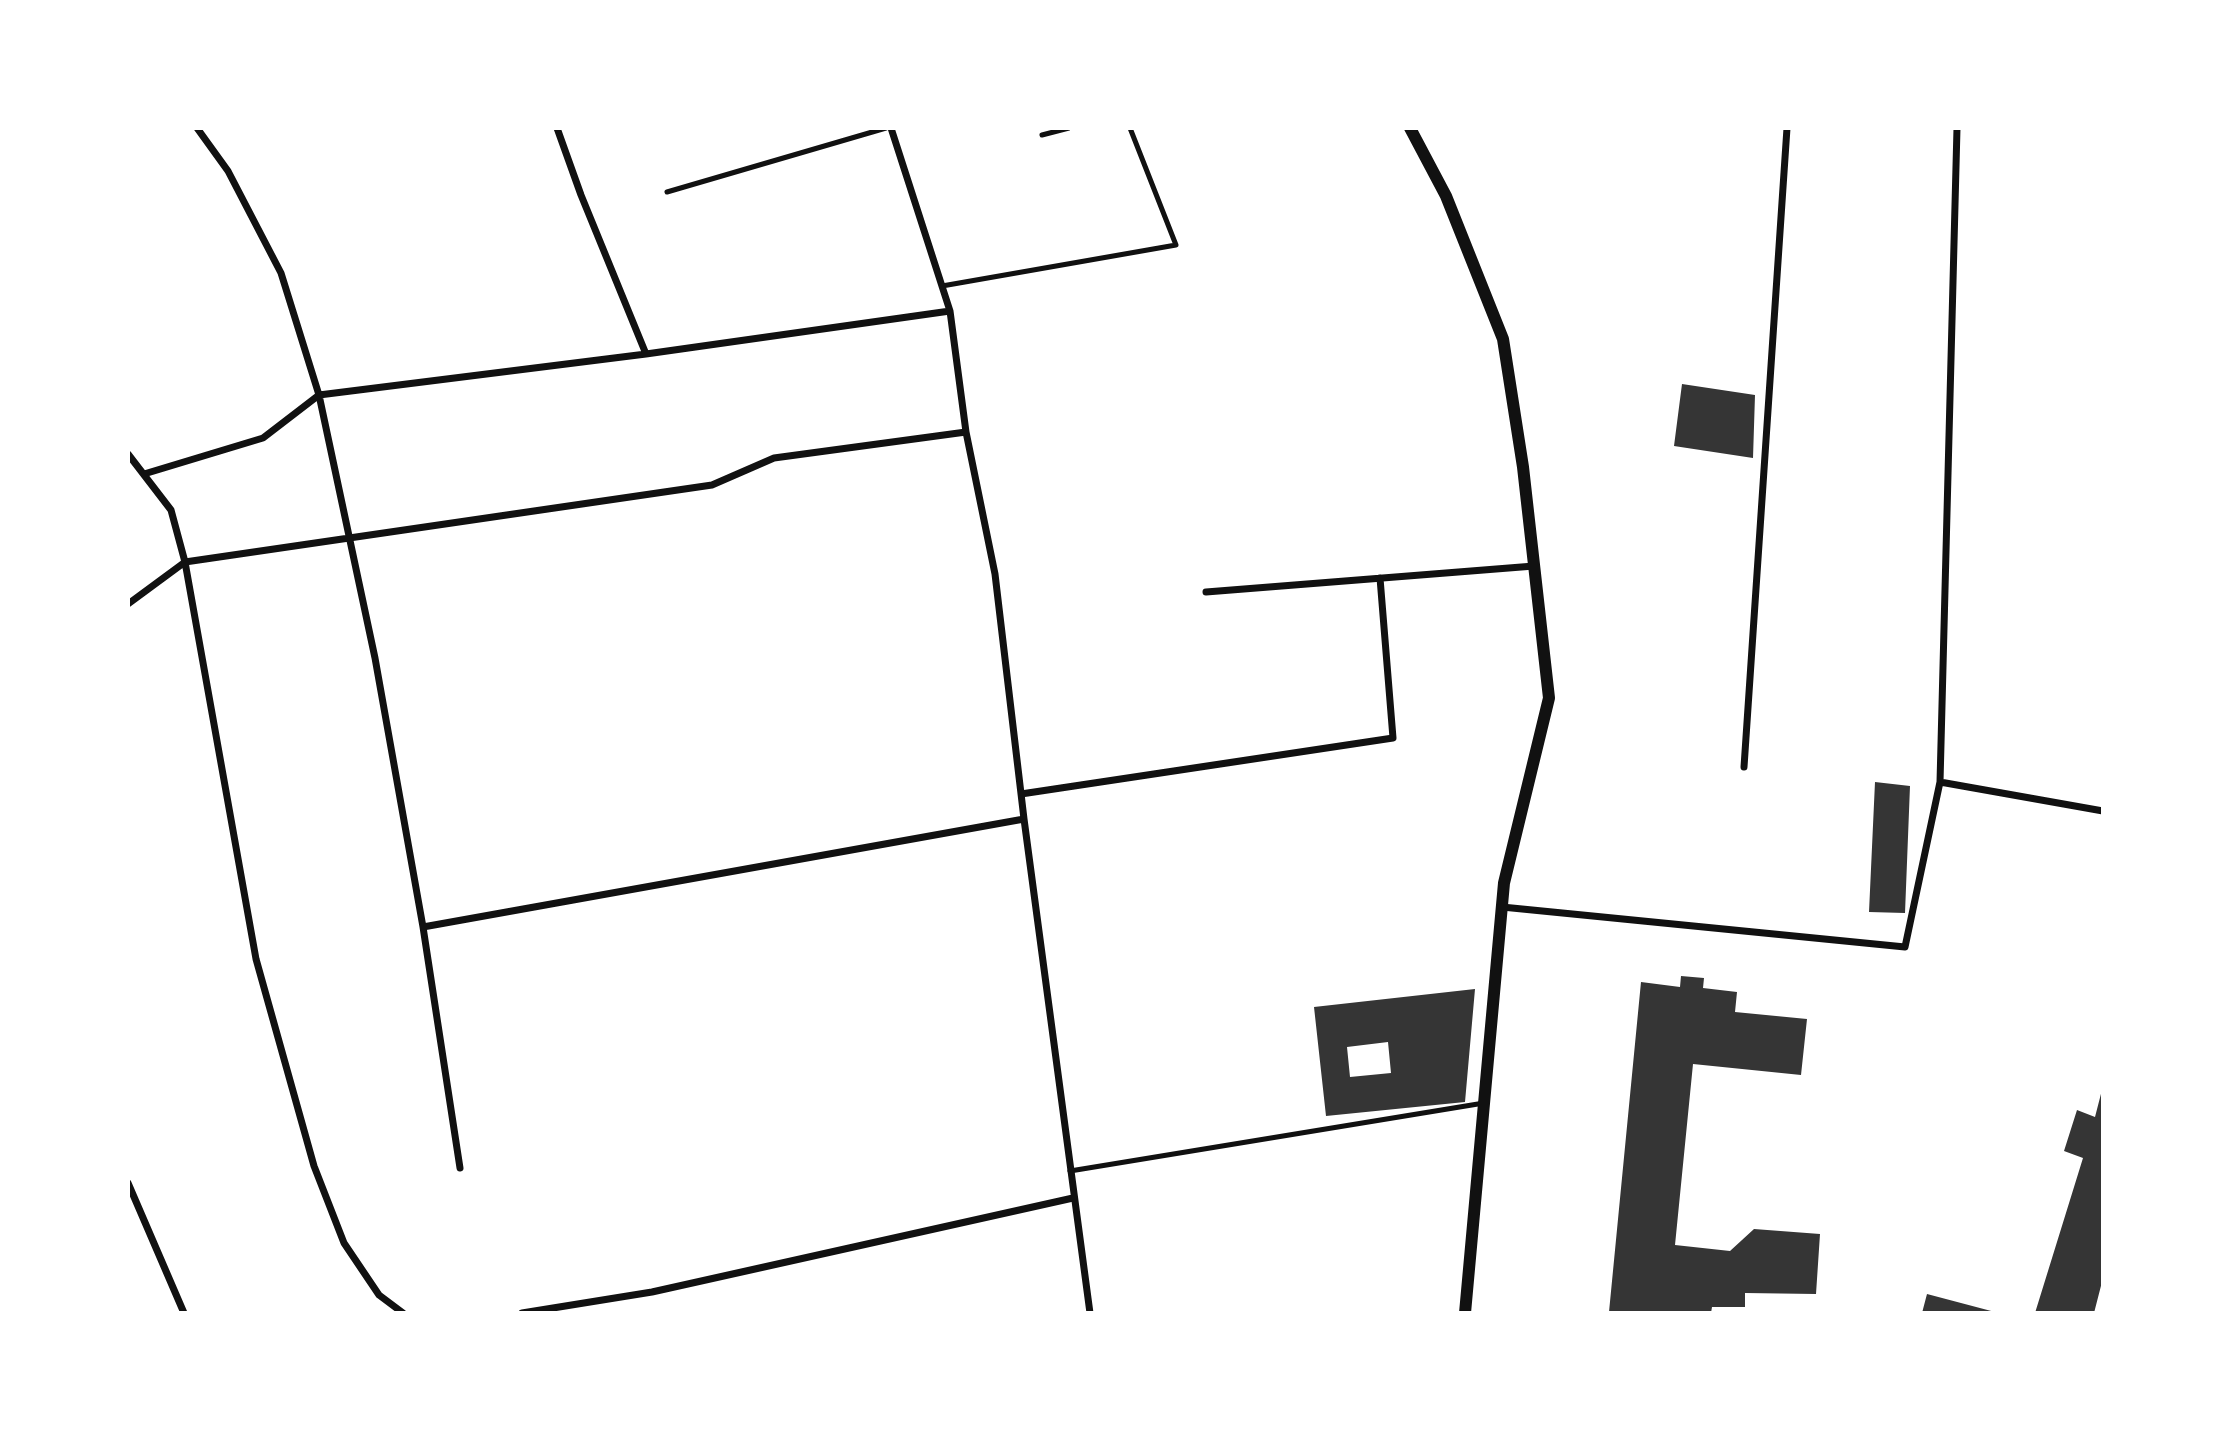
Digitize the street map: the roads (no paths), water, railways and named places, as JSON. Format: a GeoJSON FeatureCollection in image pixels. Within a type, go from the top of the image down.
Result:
{"type":"FeatureCollection","features":[{"type":"Feature","properties":{"kind":"street"},"geometry":{"type":"LineString","coordinates":[[197,128],[228,172],[281,273],[319,395],[350,538],[423,927],[460,1168]]}},
{"type":"Feature","properties":{"kind":"street"},"geometry":{"type":"LineString","coordinates":[[557,128],[646,354]]}},
{"type":"Feature","properties":{"kind":"street"},"geometry":{"type":"LineString","coordinates":[[889,128],[950,311],[966,432],[995,574],[1024,819],[1090,1313]]}},
{"type":"Feature","properties":{"kind":"street"},"geometry":{"type":"LineString","coordinates":[[1410,128],[1446,196],[1503,339],[1549,698],[1504,883],[1465,1313]]}},
{"type":"Feature","properties":{"kind":"street"},"geometry":{"type":"LineString","coordinates":[[1745,767],[1787,128]]}},
{"type":"Feature","properties":{"kind":"street"},"geometry":{"type":"LineString","coordinates":[[1502,907],[1905,947],[1940,782],[1957,128]]}},
{"type":"Feature","properties":{"kind":"street"},"geometry":{"type":"LineString","coordinates":[[144,474],[263,438],[319,395],[646,354],[950,311]]}},
{"type":"Feature","properties":{"kind":"street"},"geometry":{"type":"LineString","coordinates":[[128,604],[185,562],[712,485],[774,458],[966,432]]}},
{"type":"Feature","properties":{"kind":"street"},"geometry":{"type":"LineString","coordinates":[[128,454],[171,510],[185,562],[256,959],[314,1166],[344,1243],[380,1295],[403,1313]]}},
{"type":"Feature","properties":{"kind":"street"},"geometry":{"type":"LineString","coordinates":[[1206,592],[1534,566]]}},
{"type":"Feature","properties":{"kind":"street"},"geometry":{"type":"LineString","coordinates":[[1021,794],[1394,738],[1380,578]]}},
{"type":"Feature","properties":{"kind":"street"},"geometry":{"type":"LineString","coordinates":[[1940,782],[2103,811]]}},
{"type":"Feature","properties":{"kind":"street"},"geometry":{"type":"LineString","coordinates":[[423,927],[1024,819]]}},
{"type":"Feature","properties":{"kind":"street"},"geometry":{"type":"LineString","coordinates":[[128,1184],[184,1313]]}},
{"type":"Feature","properties":{"kind":"street"},"geometry":{"type":"LineString","coordinates":[[522,1313],[652,1292],[1073,1198]]}},
{"type":"Feature","properties":{"kind":"lane"},"geometry":{"type":"LineString","coordinates":[[667,192],[889,128]]}},
{"type":"Feature","properties":{"kind":"lane"},"geometry":{"type":"LineString","coordinates":[[1042,135],[1069,128]]}},
{"type":"Feature","properties":{"kind":"lane"},"geometry":{"type":"LineString","coordinates":[[942,286],[1176,244],[1129,128]]}},
{"type":"Feature","properties":{"kind":"lane"},"geometry":{"type":"LineString","coordinates":[[1070,1171],[1485,1103]]}}]}
